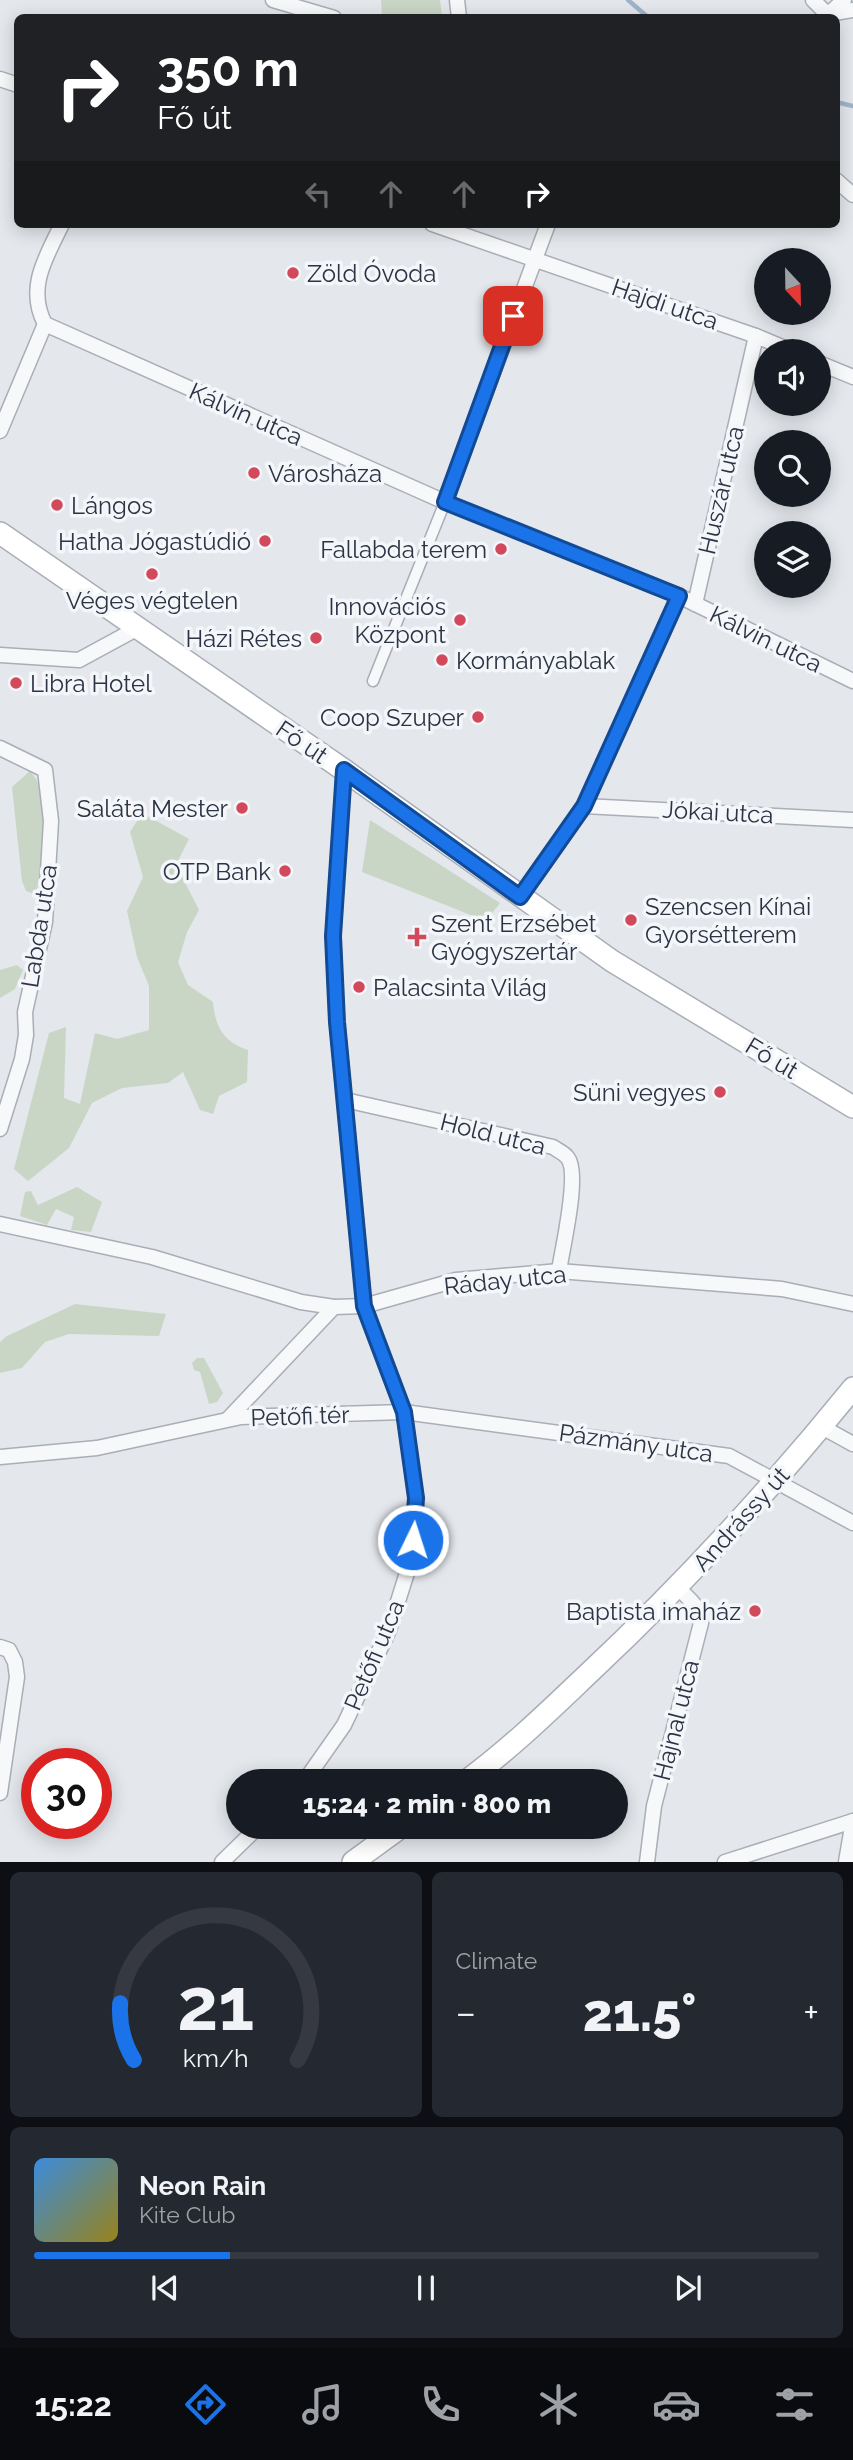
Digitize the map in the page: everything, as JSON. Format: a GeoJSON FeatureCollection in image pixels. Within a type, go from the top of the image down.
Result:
{"type":"FeatureCollection","features":[{"type":"Feature","properties":{"kind":"main road","name":"Fő út"},"geometry":{"type":"LineString","coordinates":[[0,533],[344,770],[612,961],[853,1107]]}},
{"type":"Feature","properties":{"kind":"main road","name":"Andrássy út"},"geometry":{"type":"LineString","coordinates":[[483,1769],[502,1755],[678,1588],[774,1483],[853,1388]]}},
{"type":"Feature","properties":{"kind":"main road"},"geometry":{"type":"LineString","coordinates":[[353,1861],[384,1839]]}},
{"type":"Feature","properties":{"kind":"street"},"geometry":{"type":"LineString","coordinates":[[273,0],[320,14]]}},
{"type":"Feature","properties":{"kind":"street"},"geometry":{"type":"LineString","coordinates":[[813,0],[824,14]]}},
{"type":"Feature","properties":{"kind":"street"},"geometry":{"type":"LineString","coordinates":[[828,14],[844,0]]}},
{"type":"Feature","properties":{"kind":"street"},"geometry":{"type":"LineString","coordinates":[[835,14],[853,10]]}},
{"type":"Feature","properties":{"kind":"street"},"geometry":{"type":"LineString","coordinates":[[0,431],[45,324],[39,312],[35,289],[60,228]]}},
{"type":"Feature","properties":{"kind":"street","name":"Hajdi utca"},"geometry":{"type":"LineString","coordinates":[[444,228],[763,339]]}},
{"type":"Feature","properties":{"kind":"street"},"geometry":{"type":"LineString","coordinates":[[373,681],[445,502],[546,228]]}},
{"type":"Feature","properties":{"kind":"street","name":"Kálvin utca"},"geometry":{"type":"LineString","coordinates":[[45,324],[445,502],[679,596],[853,681]]}},
{"type":"Feature","properties":{"kind":"street","name":"Huszár utca"},"geometry":{"type":"LineString","coordinates":[[695,604],[756,336]]}},
{"type":"Feature","properties":{"kind":"street"},"geometry":{"type":"LineString","coordinates":[[831,368],[853,377]]}},
{"type":"Feature","properties":{"kind":"street"},"geometry":{"type":"LineString","coordinates":[[520,897],[584,806],[679,596]]}},
{"type":"Feature","properties":{"kind":"street"},"geometry":{"type":"LineString","coordinates":[[0,656],[79,660],[138,628]]}},
{"type":"Feature","properties":{"kind":"street","name":"Labda utca"},"geometry":{"type":"LineString","coordinates":[[0,748],[45,769],[51,821],[46,922],[25,1012],[26,1035],[22,1059],[0,1129]]}},
{"type":"Feature","properties":{"kind":"street","name":"Petőfi utca"},"geometry":{"type":"LineString","coordinates":[[313,1769],[344,1725],[390,1630],[411,1560],[416,1498],[404,1412],[364,1306],[333,936],[344,770]]}},
{"type":"Feature","properties":{"kind":"street","name":"Jókai utca"},"geometry":{"type":"LineString","coordinates":[[584,806],[853,820]]}},
{"type":"Feature","properties":{"kind":"street","name":"Hold utca"},"geometry":{"type":"LineString","coordinates":[[345,1100],[553,1147],[568,1157],[572,1179],[559,1271]]}},
{"type":"Feature","properties":{"kind":"street","name":"Ráday utca"},"geometry":{"type":"LineString","coordinates":[[0,1224],[152,1257],[301,1302],[334,1307],[364,1306],[456,1280],[559,1271],[782,1290],[853,1304]]}},
{"type":"Feature","properties":{"kind":"street","name":"Petőfi tér"},"geometry":{"type":"LineString","coordinates":[[227,1420],[334,1307]]}},
{"type":"Feature","properties":{"kind":"street","name":"Petőfi tér"},"geometry":{"type":"LineString","coordinates":[[227,1420],[241,1417],[404,1412]]}},
{"type":"Feature","properties":{"kind":"street","name":"Pázmány utca"},"geometry":{"type":"LineString","coordinates":[[404,1412],[729,1456],[774,1483],[853,1523]]}},
{"type":"Feature","properties":{"kind":"street"},"geometry":{"type":"LineString","coordinates":[[0,1457],[97,1448],[227,1420]]}},
{"type":"Feature","properties":{"kind":"street"},"geometry":{"type":"LineString","coordinates":[[822,1427],[853,1444]]}},
{"type":"Feature","properties":{"kind":"street","name":"Hajnal utca"},"geometry":{"type":"LineString","coordinates":[[647,1861],[654,1807],[701,1623],[701,1613],[678,1588]]}},
{"type":"Feature","properties":{"kind":"street"},"geometry":{"type":"LineString","coordinates":[[0,1647],[9,1650],[15,1662],[17,1676],[0,1793]]}},
{"type":"Feature","properties":{"kind":"street"},"geometry":{"type":"LineString","coordinates":[[725,1861],[853,1821],[846,1861]]}},
{"type":"Feature","properties":{"kind":"street"},"geometry":{"type":"LineString","coordinates":[[222,1861],[245,1839]]}},
{"type":"Feature","properties":{"kind":"green space"},"geometry":{"type":"Polygon","coordinates":[[[381,0],[440,0],[442,14],[382,14],[381,0]]]}},
{"type":"Feature","properties":{"kind":"green space"},"geometry":{"type":"Polygon","coordinates":[[[30,771],[37,780],[42,796],[44,824],[43,856],[35,894],[26,891],[22,881],[12,787],[30,771]]]}},
{"type":"Feature","properties":{"kind":"green space"},"geometry":{"type":"Polygon","coordinates":[[[142,813],[189,839],[176,865],[199,910],[187,932],[178,962],[188,985],[213,1002],[222,1032],[233,1043],[248,1050],[247,1082],[219,1096],[213,1114],[200,1110],[183,1072],[168,1083],[122,1088],[92,1103],[69,1148],[28,1181],[14,1169],[49,1033],[66,1027],[64,1098],[80,1104],[95,1033],[117,1039],[149,1030],[149,986],[137,957],[127,911],[143,877],[130,832],[142,813]]]}},
{"type":"Feature","properties":{"kind":"green space"},"geometry":{"type":"Polygon","coordinates":[[[370,820],[500,903],[486,921],[362,872],[370,820]]]}},
{"type":"Feature","properties":{"kind":"green space"},"geometry":{"type":"Polygon","coordinates":[[[17,965],[23,970],[15,989],[0,998],[0,970],[17,965]]]}},
{"type":"Feature","properties":{"kind":"green space"},"geometry":{"type":"Polygon","coordinates":[[[77,1187],[102,1202],[91,1232],[71,1230],[74,1217],[56,1209],[47,1225],[20,1216],[25,1192],[31,1191],[38,1205],[77,1187]]]}},
{"type":"Feature","properties":{"kind":"green space"},"geometry":{"type":"Polygon","coordinates":[[[75,1304],[166,1314],[159,1336],[69,1334],[45,1342],[22,1368],[0,1373],[0,1342],[7,1336],[75,1304]]]}},
{"type":"Feature","properties":{"kind":"green space"},"geometry":{"type":"Polygon","coordinates":[[[197,1358],[204,1358],[223,1393],[217,1402],[209,1404],[200,1372],[194,1370],[192,1363],[197,1358]]]}},
{"type":"Feature","properties":{"kind":"waterway"},"geometry":{"type":"LineString","coordinates":[[628,0],[644,14]]}},
{"type":"Feature","properties":{"kind":"waterway"},"geometry":{"type":"LineString","coordinates":[[840,103],[853,106]]}},
{"type":"Feature","properties":{"kind":"place","name":"Zöld Óvoda"},"geometry":{"type":"Point","coordinates":[293,273]}},
{"type":"Feature","properties":{"kind":"place","name":"Városháza"},"geometry":{"type":"Point","coordinates":[254,473]}},
{"type":"Feature","properties":{"kind":"place","name":"Lángos"},"geometry":{"type":"Point","coordinates":[57,505]}},
{"type":"Feature","properties":{"kind":"place","name":"Hatha Jógastúdió"},"geometry":{"type":"Point","coordinates":[265,541]}},
{"type":"Feature","properties":{"kind":"place","name":"Fallabda terem"},"geometry":{"type":"Point","coordinates":[501,549]}},
{"type":"Feature","properties":{"kind":"place","name":"Véges végtelen"},"geometry":{"type":"Point","coordinates":[152,574]}},
{"type":"Feature","properties":{"kind":"place","name":"Innovációs Központ"},"geometry":{"type":"Point","coordinates":[460,620]}},
{"type":"Feature","properties":{"kind":"place","name":"Házi Rétes"},"geometry":{"type":"Point","coordinates":[316,638]}},
{"type":"Feature","properties":{"kind":"place","name":"Kormányablak"},"geometry":{"type":"Point","coordinates":[442,660]}},
{"type":"Feature","properties":{"kind":"place","name":"Libra Hotel"},"geometry":{"type":"Point","coordinates":[16,683]}},
{"type":"Feature","properties":{"kind":"place","name":"Coop Szuper"},"geometry":{"type":"Point","coordinates":[478,717]}},
{"type":"Feature","properties":{"kind":"place","name":"Saláta Mester"},"geometry":{"type":"Point","coordinates":[242,808]}},
{"type":"Feature","properties":{"kind":"place","name":"OTP Bank"},"geometry":{"type":"Point","coordinates":[285,871]}},
{"type":"Feature","properties":{"kind":"place","name":"Szencsen Kínai Gyorsétterem"},"geometry":{"type":"Point","coordinates":[631,920]}},
{"type":"Feature","properties":{"kind":"place","name":"Szent Erzsébet Gyógyszertár"},"geometry":{"type":"Point","coordinates":[417,937]}},
{"type":"Feature","properties":{"kind":"place","name":"Palacsinta Világ"},"geometry":{"type":"Point","coordinates":[359,987]}},
{"type":"Feature","properties":{"kind":"place","name":"Süni vegyes"},"geometry":{"type":"Point","coordinates":[720,1092]}},
{"type":"Feature","properties":{"kind":"place","name":"Baptista imaház"},"geometry":{"type":"Point","coordinates":[755,1611]}},
{"type":"Feature","properties":{"kind":"route"},"geometry":{"type":"LineString","coordinates":[[413,1540],[416,1498],[404,1412],[364,1306],[337,1022],[333,936],[344,770],[520,897],[584,806],[679,596],[445,502],[513,316]]}}]}
